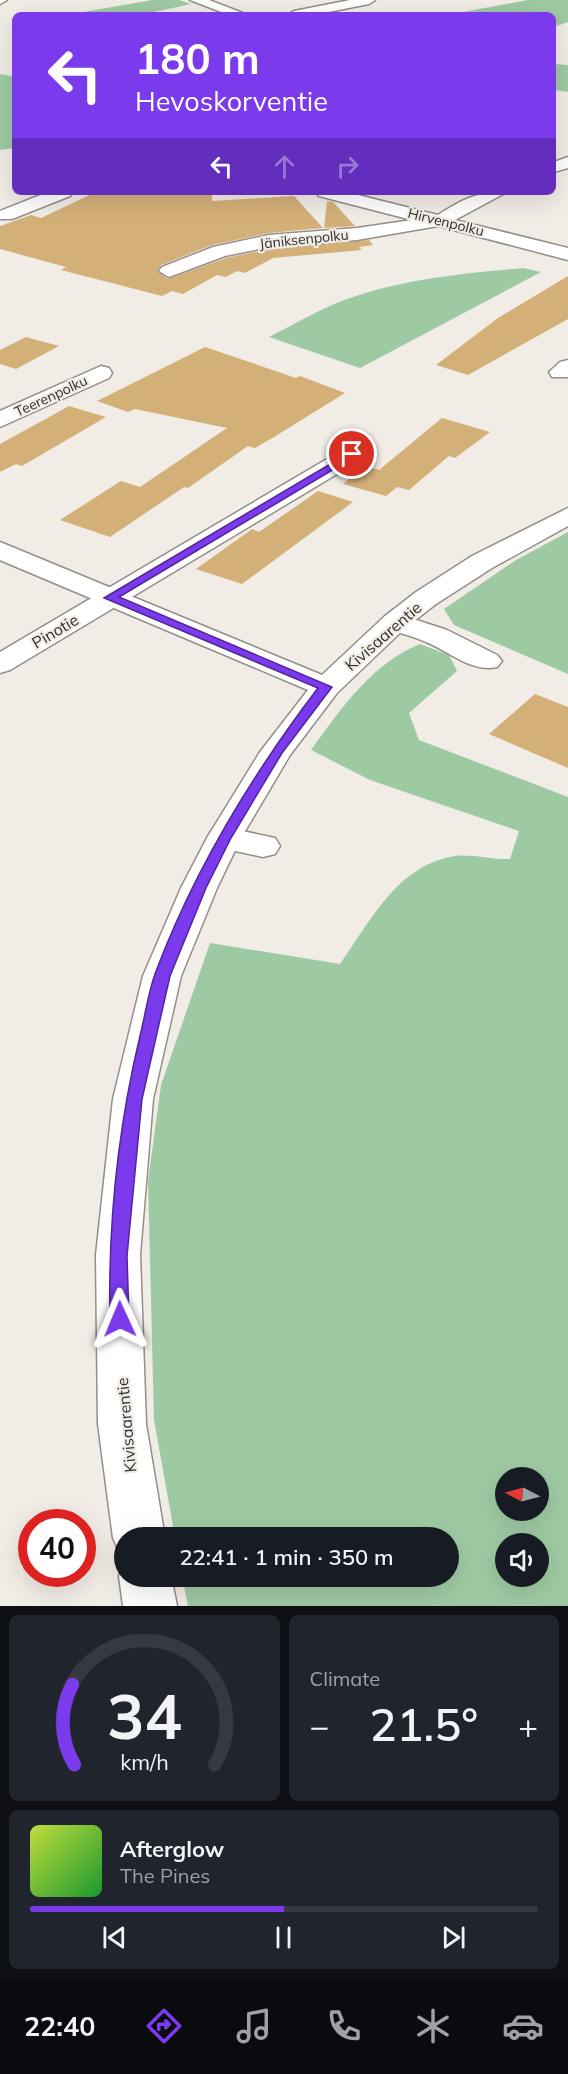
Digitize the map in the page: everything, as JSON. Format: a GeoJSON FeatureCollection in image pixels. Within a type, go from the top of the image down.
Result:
{"type":"FeatureCollection","features":[{"type":"Feature","properties":{"kind":"street"},"geometry":{"type":"LineString","coordinates":[[196,0],[233,12]]}},
{"type":"Feature","properties":{"kind":"street"},"geometry":{"type":"LineString","coordinates":[[309,12],[369,0]]}},
{"type":"Feature","properties":{"kind":"street"},"geometry":{"type":"LineString","coordinates":[[6,215],[56,195]]}},
{"type":"Feature","properties":{"kind":"street","name":"Hirvenpolku"},"geometry":{"type":"LineString","coordinates":[[338,195],[568,254]]}},
{"type":"Feature","properties":{"kind":"street"},"geometry":{"type":"LineString","coordinates":[[442,220],[467,204],[490,195]]}},
{"type":"Feature","properties":{"kind":"street","name":"Jäniksenpolku"},"geometry":{"type":"LineString","coordinates":[[170,271],[220,251],[269,242],[357,234],[442,220]]}},
{"type":"Feature","properties":{"kind":"street","name":"Teerenpolku"},"geometry":{"type":"LineString","coordinates":[[0,420],[101,373]]}},
{"type":"Feature","properties":{"kind":"street","name":"Pinotie"},"geometry":{"type":"LineString","coordinates":[[0,664],[352,454]]}},
{"type":"Feature","properties":{"kind":"street","name":"Kivisaarentie"},"geometry":{"type":"LineString","coordinates":[[138,1527],[122,1424],[118,1256],[133,1099],[162,976],[199,888],[224,838],[276,752],[326,687],[395,622],[426,598],[482,562],[568,516]]}},
{"type":"Feature","properties":{"kind":"street"},"geometry":{"type":"LineString","coordinates":[[0,550],[326,687]]}},
{"type":"Feature","properties":{"kind":"street"},"geometry":{"type":"LineString","coordinates":[[395,622],[437,636],[487,661]]}},
{"type":"Feature","properties":{"kind":"street"},"geometry":{"type":"LineString","coordinates":[[224,838],[263,846]]}},
{"type":"Feature","properties":{"kind":"street"},"geometry":{"type":"LineString","coordinates":[[147,1587],[150,1606]]}},
{"type":"Feature","properties":{"kind":"green space"},"geometry":{"type":"Polygon","coordinates":[[[152,0],[179,0],[191,4],[154,12],[83,12],[152,0]]]}},
{"type":"Feature","properties":{"kind":"green space"},"geometry":{"type":"Polygon","coordinates":[[[528,0],[568,0],[568,22],[556,26],[556,12],[463,12],[528,0]]]}},
{"type":"Feature","properties":{"kind":"green space"},"geometry":{"type":"Polygon","coordinates":[[[556,64],[568,65],[568,92],[556,90],[556,64]]]}},
{"type":"Feature","properties":{"kind":"green space"},"geometry":{"type":"Polygon","coordinates":[[[0,74],[12,76],[12,148],[0,150],[0,74]]]}},
{"type":"Feature","properties":{"kind":"green space"},"geometry":{"type":"Polygon","coordinates":[[[523,268],[541,272],[360,368],[269,337],[334,304],[376,290],[439,277],[523,268]]]}},
{"type":"Feature","properties":{"kind":"green space"},"geometry":{"type":"Polygon","coordinates":[[[568,532],[568,674],[454,625],[444,609],[516,560],[568,532]]]}},
{"type":"Feature","properties":{"kind":"green space"},"geometry":{"type":"Polygon","coordinates":[[[420,644],[449,655],[457,671],[409,713],[419,740],[568,797],[568,1606],[188,1606],[184,1587],[459,1587],[459,1527],[173,1527],[154,1420],[148,1181],[161,1085],[210,943],[340,964],[387,897],[417,871],[435,861],[455,856],[510,859],[519,831],[370,780],[311,750],[358,689],[387,663],[420,644]]]}},
{"type":"Feature","properties":{"kind":"building"},"geometry":{"type":"Polygon","coordinates":[[[90,195],[212,195],[212,201],[294,196],[323,228],[269,233],[212,245],[161,265],[157,271],[168,279],[226,258],[269,249],[369,240],[373,245],[359,247],[362,250],[273,258],[245,273],[237,271],[226,277],[217,275],[183,294],[172,291],[162,296],[61,270],[66,267],[0,249],[0,226],[31,215],[41,218],[90,195]]]}},
{"type":"Feature","properties":{"kind":"building"},"geometry":{"type":"Polygon","coordinates":[[[327,201],[333,202],[355,226],[324,228],[327,201]]]}},
{"type":"Feature","properties":{"kind":"building"},"geometry":{"type":"Polygon","coordinates":[[[568,276],[568,319],[468,375],[436,365],[498,318],[568,276]]]}},
{"type":"Feature","properties":{"kind":"building"},"geometry":{"type":"Polygon","coordinates":[[[26,337],[59,346],[16,369],[0,364],[0,350],[26,337]]]}},
{"type":"Feature","properties":{"kind":"building"},"geometry":{"type":"Polygon","coordinates":[[[205,347],[296,378],[300,376],[345,393],[255,448],[248,446],[188,488],[184,487],[110,537],[60,520],[121,481],[140,487],[227,428],[135,409],[128,412],[97,401],[205,347]]]}},
{"type":"Feature","properties":{"kind":"building"},"geometry":{"type":"Polygon","coordinates":[[[69,406],[106,417],[22,466],[16,464],[0,472],[0,444],[69,406]]]}},
{"type":"Feature","properties":{"kind":"building"},"geometry":{"type":"Polygon","coordinates":[[[442,418],[490,432],[455,458],[449,456],[409,490],[397,487],[386,496],[343,484],[366,466],[379,470],[442,418]]]}},
{"type":"Feature","properties":{"kind":"building"},"geometry":{"type":"Polygon","coordinates":[[[318,491],[353,502],[242,584],[196,569],[252,529],[259,532],[318,491]]]}},
{"type":"Feature","properties":{"kind":"building"},"geometry":{"type":"Polygon","coordinates":[[[535,694],[568,707],[568,768],[489,734],[535,694]]]}},
{"type":"Feature","properties":{"kind":"route"},"geometry":{"type":"LineString","coordinates":[[120,1319],[118,1256],[133,1099],[162,976],[199,888],[224,838],[276,752],[326,687],[110,598],[352,454]]}}]}
